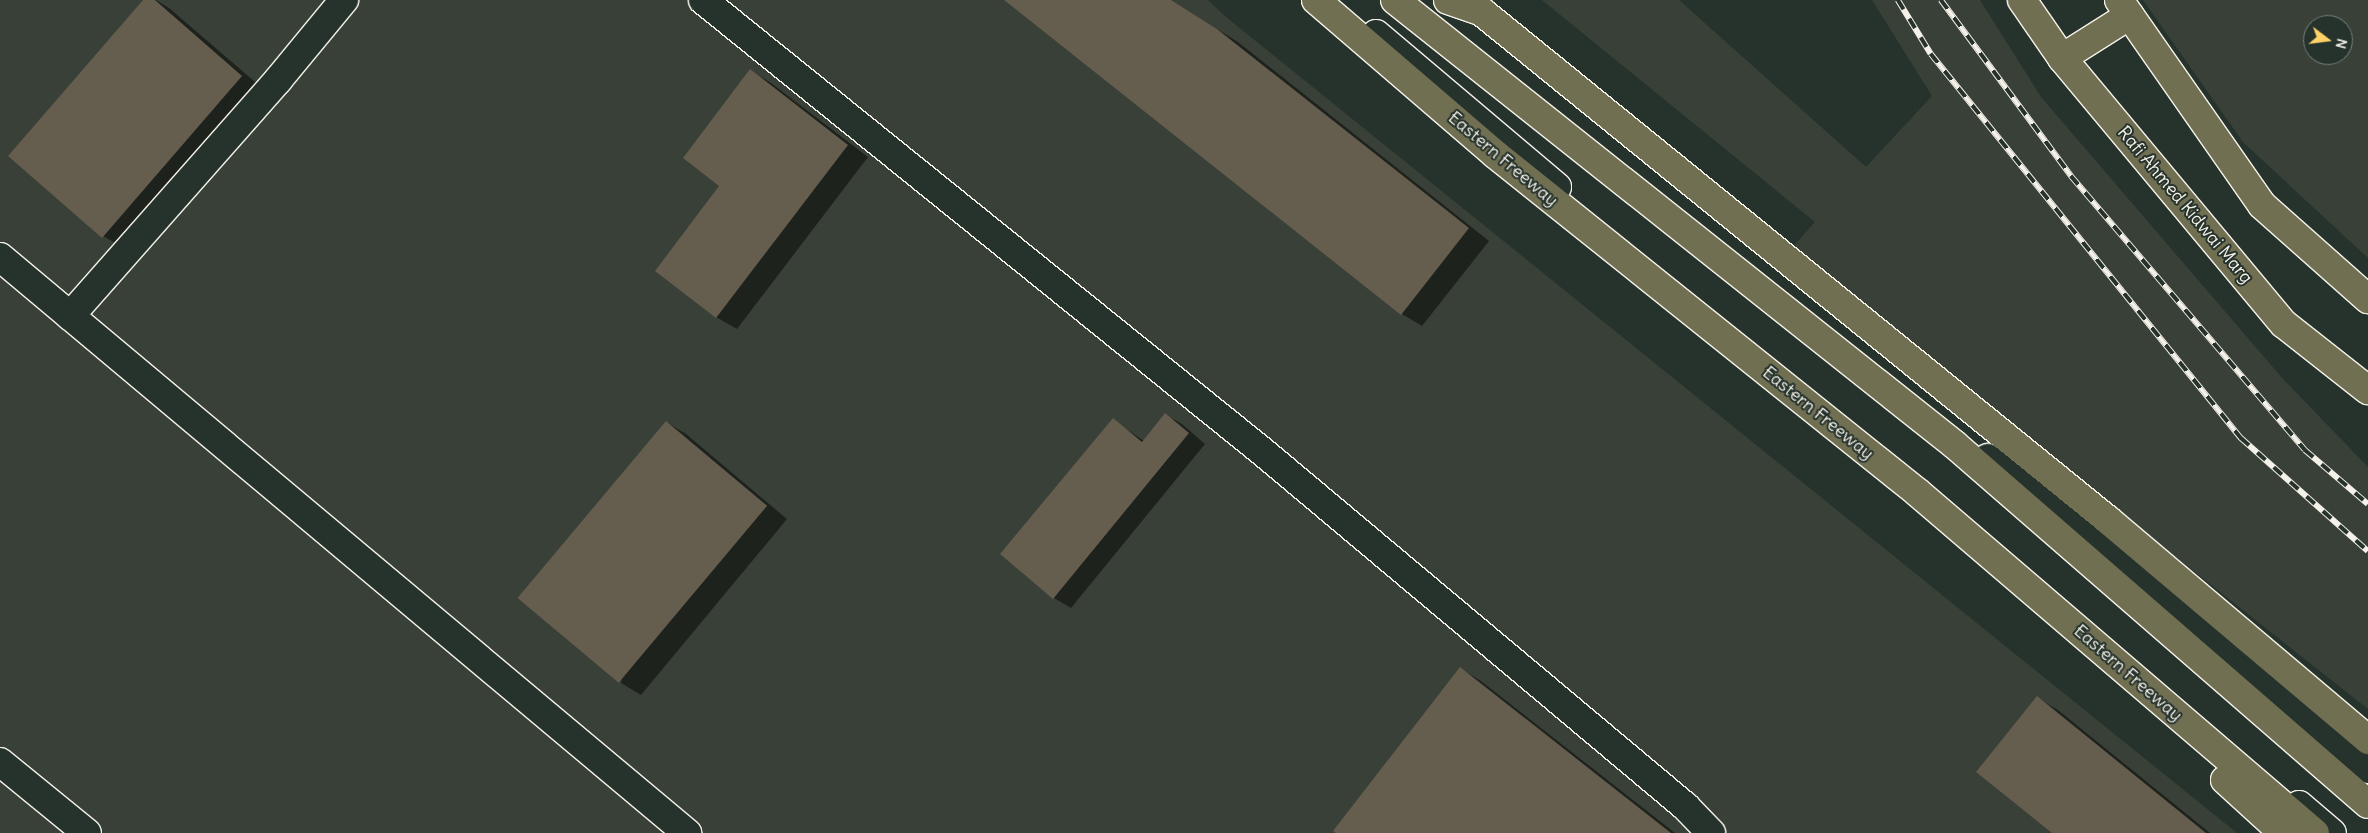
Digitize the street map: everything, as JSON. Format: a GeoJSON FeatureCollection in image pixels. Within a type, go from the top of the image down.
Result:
{"type":"FeatureCollection","features":[{"type":"Feature","properties":{"kind":"main road","name":"Eastern Freeway"},"geometry":{"type":"LineString","coordinates":[[1316,0],[1495,154],[1917,492],[2315,833]]}},
{"type":"Feature","properties":{"kind":"main road"},"geometry":{"type":"LineString","coordinates":[[1395,0],[1955,445],[2368,804]]}},
{"type":"Feature","properties":{"kind":"main road"},"geometry":{"type":"LineString","coordinates":[[1448,0],[1482,12],[2108,520],[2368,740]]}},
{"type":"Feature","properties":{"kind":"main road","name":"Rafi Ahmed Kidwai Marg"},"geometry":{"type":"LineString","coordinates":[[2022,0],[2062,58],[2284,324],[2368,390]]}},
{"type":"Feature","properties":{"kind":"main road"},"geometry":{"type":"LineString","coordinates":[[2062,58],[2125,8],[2262,204],[2368,299]]}},
{"type":"Feature","properties":{"kind":"main road"},"geometry":{"type":"LineString","coordinates":[[2134,678],[2190,748],[2284,833]]}},
{"type":"Feature","properties":{"kind":"street"},"geometry":{"type":"LineString","coordinates":[[70,316],[278,80],[344,0]]}},
{"type":"Feature","properties":{"kind":"street"},"geometry":{"type":"LineString","coordinates":[[703,0],[1263,452],[1686,807],[1711,833]]}},
{"type":"Feature","properties":{"kind":"street"},"geometry":{"type":"LineString","coordinates":[[1336,0],[1558,188],[1903,466],[2332,833]]}},
{"type":"Feature","properties":{"kind":"street"},"geometry":{"type":"LineString","coordinates":[[1414,0],[1584,139],[2188,615],[2368,769]]}},
{"type":"Feature","properties":{"kind":"street"},"geometry":{"type":"LineString","coordinates":[[0,257],[688,833]]}},
{"type":"Feature","properties":{"kind":"street"},"geometry":{"type":"LineString","coordinates":[[0,762],[87,833]]}},
{"type":"Feature","properties":{"kind":"shaded area"},"geometry":{"type":"Polygon","coordinates":[[[0,0],[1208,0],[1226,17],[2237,833],[0,833],[0,0]]]}},
{"type":"Feature","properties":{"kind":"shaded area"},"geometry":{"type":"Polygon","coordinates":[[[1542,0],[1679,0],[1866,167],[1932,96],[1872,0],[1980,0],[2041,97],[2283,379],[2368,467],[2368,709],[1789,251],[1815,222],[1542,0]]]}},
{"type":"Feature","properties":{"kind":"shaded area"},"geometry":{"type":"Polygon","coordinates":[[[2143,0],[2368,0],[2368,258],[2243,142],[2143,0]]]}},
{"type":"Feature","properties":{"kind":"building"},"geometry":{"type":"Polygon","coordinates":[[[143,0],[155,0],[242,76],[102,238],[8,156],[143,0]]]}},
{"type":"Feature","properties":{"kind":"building"},"geometry":{"type":"Polygon","coordinates":[[[1004,0],[1171,0],[1217,29],[1469,228],[1401,315],[1004,0]]]}},
{"type":"Feature","properties":{"kind":"building"},"geometry":{"type":"Polygon","coordinates":[[[750,69],[848,145],[716,318],[655,271],[719,186],[683,158],[750,69]]]}},
{"type":"Feature","properties":{"kind":"building"},"geometry":{"type":"Polygon","coordinates":[[[1165,413],[1189,433],[1053,599],[1000,554],[1113,418],[1142,442],[1165,413]]]}},
{"type":"Feature","properties":{"kind":"building"},"geometry":{"type":"Polygon","coordinates":[[[666,421],[767,506],[619,683],[518,598],[666,421]]]}},
{"type":"Feature","properties":{"kind":"building"},"geometry":{"type":"Polygon","coordinates":[[[1460,667],[1671,833],[1336,833],[1333,831],[1460,667]]]}},
{"type":"Feature","properties":{"kind":"building"},"geometry":{"type":"Polygon","coordinates":[[[2037,696],[2206,833],[2052,833],[1976,772],[2037,696]]]}},
{"type":"Feature","properties":{"kind":"railway"},"geometry":{"type":"LineString","coordinates":[[1898,0],[1931,54],[2241,438],[2368,551]]}},
{"type":"Feature","properties":{"kind":"railway"},"geometry":{"type":"LineString","coordinates":[[1941,0],[2071,176],[2305,450],[2368,504]]}}]}
